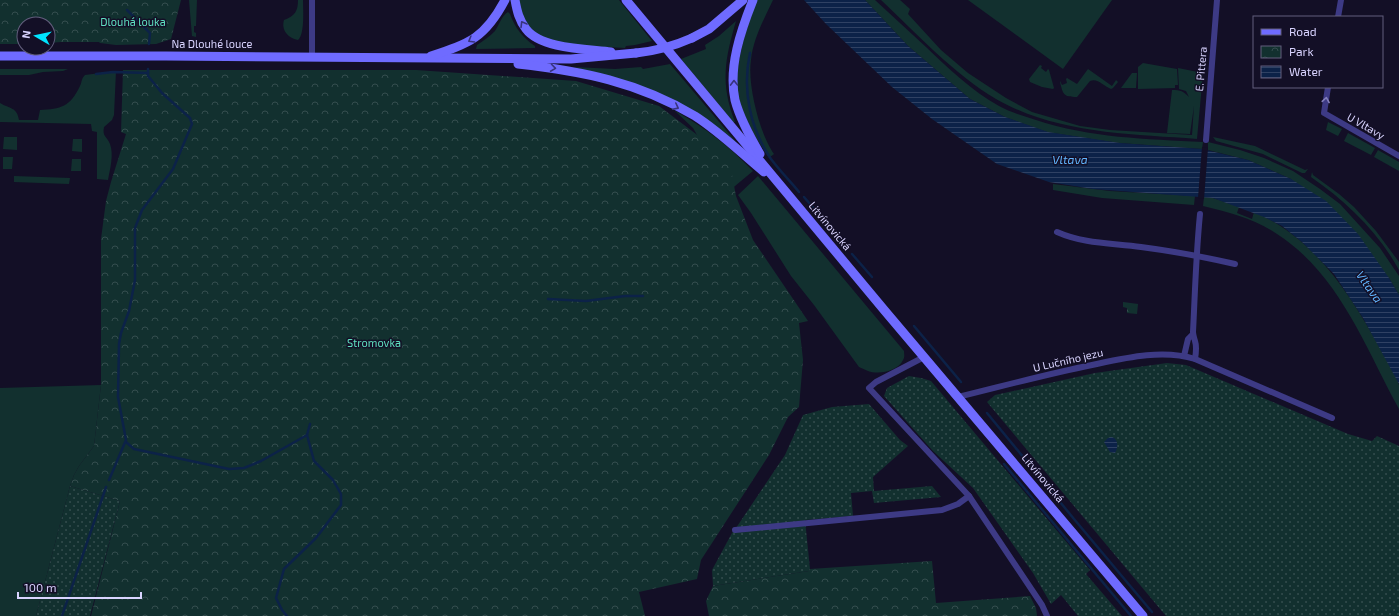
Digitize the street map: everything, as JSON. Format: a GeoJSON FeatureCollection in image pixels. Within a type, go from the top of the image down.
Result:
{"type":"FeatureCollection","features":[{"type":"Feature","properties":{"kind":"main road"},"geometry":{"type":"LineString","coordinates":[[424,58],[457,47],[476,37],[493,20],[505,0]]}},
{"type":"Feature","properties":{"kind":"main road"},"geometry":{"type":"LineString","coordinates":[[515,0],[520,20],[526,30],[536,37],[559,45],[624,54]]}},
{"type":"Feature","properties":{"kind":"main road"},"geometry":{"type":"LineString","coordinates":[[626,0],[780,185]]}},
{"type":"Feature","properties":{"kind":"main road"},"geometry":{"type":"LineString","coordinates":[[472,59],[571,59],[657,50],[673,46],[692,38],[709,28],[743,0]]}},
{"type":"Feature","properties":{"kind":"main road"},"geometry":{"type":"LineString","coordinates":[[753,0],[736,56],[734,88],[736,101],[746,127],[761,157],[780,185]]}},
{"type":"Feature","properties":{"kind":"main road","name":"Na Dlouhé louce"},"geometry":{"type":"LineString","coordinates":[[0,56],[472,59]]}},
{"type":"Feature","properties":{"kind":"main road"},"geometry":{"type":"LineString","coordinates":[[472,59],[576,72],[613,80],[645,92],[695,116],[780,185]]}},
{"type":"Feature","properties":{"kind":"main road","name":"Litvínovická"},"geometry":{"type":"LineString","coordinates":[[780,185],[1143,616]]}},
{"type":"Feature","properties":{"kind":"street"},"geometry":{"type":"LineString","coordinates":[[312,0],[312,57]]}},
{"type":"Feature","properties":{"kind":"street","name":"E. Pittera"},"geometry":{"type":"LineString","coordinates":[[1206,140],[1217,0]]}},
{"type":"Feature","properties":{"kind":"street"},"geometry":{"type":"LineString","coordinates":[[1338,16],[1341,0]]}},
{"type":"Feature","properties":{"kind":"street","name":"U Vltavy"},"geometry":{"type":"LineString","coordinates":[[1328,88],[1324,113],[1399,156]]}},
{"type":"Feature","properties":{"kind":"street"},"geometry":{"type":"LineString","coordinates":[[1195,359],[1196,350],[1193,334],[1196,256],[1200,214]]}},
{"type":"Feature","properties":{"kind":"street"},"geometry":{"type":"LineString","coordinates":[[1057,232],[1069,238],[1085,241],[1141,247],[1235,264]]}},
{"type":"Feature","properties":{"kind":"street"},"geometry":{"type":"LineString","coordinates":[[1184,356],[1188,339],[1193,334]]}},
{"type":"Feature","properties":{"kind":"street","name":"U Lučního jezu"},"geometry":{"type":"LineString","coordinates":[[958,397],[1060,371],[1124,358],[1164,355],[1184,356],[1195,359],[1332,418]]}},
{"type":"Feature","properties":{"kind":"street"},"geometry":{"type":"LineString","coordinates":[[924,356],[876,382],[869,388],[969,496],[1042,604],[1047,616]]}},
{"type":"Feature","properties":{"kind":"street"},"geometry":{"type":"LineString","coordinates":[[735,530],[942,510],[958,504],[969,496]]}},
{"type":"Feature","properties":{"kind":"green space","name":"Dlouhá louka"},"geometry":{"type":"Polygon","coordinates":[[[0,0],[181,0],[171,39],[156,44],[116,45],[99,42],[56,42],[56,16],[16,16],[16,44],[0,44],[0,0]]]}},
{"type":"Feature","properties":{"kind":"green space"},"geometry":{"type":"Polygon","coordinates":[[[189,0],[197,0],[196,26],[194,26],[196,37],[192,36],[189,0]]]}},
{"type":"Feature","properties":{"kind":"green space"},"geometry":{"type":"Polygon","coordinates":[[[298,0],[303,0],[303,27],[302,33],[298,40],[286,33],[283,24],[284,20],[291,17],[295,13],[298,0]]]}},
{"type":"Feature","properties":{"kind":"green space"},"geometry":{"type":"Polygon","coordinates":[[[518,0],[619,0],[652,41],[626,46],[625,48],[580,45],[545,38],[533,31],[527,23],[522,14],[518,0]]]}},
{"type":"Feature","properties":{"kind":"green space"},"geometry":{"type":"Polygon","coordinates":[[[757,0],[773,0],[756,37],[752,52],[750,70],[756,109],[764,135],[774,154],[769,158],[751,128],[742,108],[736,74],[747,28],[757,0]]]}},
{"type":"Feature","properties":{"kind":"green space"},"geometry":{"type":"Polygon","coordinates":[[[865,0],[875,0],[961,79],[989,100],[1008,110],[1026,117],[1077,131],[1118,137],[1203,142],[1202,149],[1120,143],[1047,132],[1005,117],[970,99],[908,46],[865,0]]]}},
{"type":"Feature","properties":{"kind":"green space"},"geometry":{"type":"Polygon","coordinates":[[[881,0],[900,0],[910,9],[908,14],[941,50],[968,73],[1006,98],[1032,112],[1080,126],[1110,130],[1192,135],[1194,106],[1190,134],[1167,133],[1172,90],[1182,91],[1189,97],[1186,91],[1179,89],[1178,68],[1203,73],[1197,139],[1094,130],[1069,126],[1019,111],[996,99],[951,66],[881,0]]]}},
{"type":"Feature","properties":{"kind":"green space"},"geometry":{"type":"Polygon","coordinates":[[[968,0],[1112,0],[1063,69],[968,0]]]}},
{"type":"Feature","properties":{"kind":"green space"},"geometry":{"type":"Polygon","coordinates":[[[508,12],[520,32],[535,46],[535,48],[476,49],[477,45],[495,31],[502,18],[508,12]]]}},
{"type":"Feature","properties":{"kind":"green space"},"geometry":{"type":"Polygon","coordinates":[[[736,21],[729,47],[726,71],[727,95],[735,122],[733,122],[681,59],[706,49],[705,45],[719,36],[736,21]]]}},
{"type":"Feature","properties":{"kind":"green space"},"geometry":{"type":"Polygon","coordinates":[[[1143,63],[1177,69],[1178,85],[1175,85],[1175,88],[1138,89],[1138,67],[1143,63]]]}},
{"type":"Feature","properties":{"kind":"green space"},"geometry":{"type":"Polygon","coordinates":[[[670,64],[737,143],[725,133],[604,75],[574,67],[615,69],[641,67],[643,69],[670,64]]]}},
{"type":"Feature","properties":{"kind":"green space"},"geometry":{"type":"Polygon","coordinates":[[[1040,65],[1046,72],[1048,69],[1049,70],[1053,89],[1042,87],[1030,82],[1029,79],[1040,65]]]}},
{"type":"Feature","properties":{"kind":"green space"},"geometry":{"type":"Polygon","coordinates":[[[0,69],[68,69],[63,71],[43,72],[29,75],[0,75],[0,69]]]}},
{"type":"Feature","properties":{"kind":"green space"},"geometry":{"type":"Polygon","coordinates":[[[1088,69],[1112,86],[1116,80],[1118,82],[1111,89],[1098,81],[1093,80],[1090,81],[1077,97],[1064,94],[1060,81],[1062,85],[1067,83],[1067,78],[1077,84],[1088,69]]]}},
{"type":"Feature","properties":{"kind":"green space","name":"Stromovka"},"geometry":{"type":"Polygon","coordinates":[[[123,70],[416,70],[576,81],[659,106],[729,159],[736,196],[753,240],[808,321],[799,323],[803,360],[799,407],[788,417],[769,455],[701,560],[697,579],[639,592],[645,616],[91,616],[120,501],[70,486],[79,466],[94,446],[101,385],[101,239],[106,201],[126,134],[121,132],[123,70]]]}},
{"type":"Feature","properties":{"kind":"green space"},"geometry":{"type":"Polygon","coordinates":[[[116,71],[114,115],[112,120],[104,127],[104,135],[109,141],[112,153],[108,180],[97,179],[97,132],[92,131],[91,124],[0,122],[0,103],[15,110],[19,120],[38,120],[40,110],[59,108],[68,103],[76,93],[85,75],[116,71]]]}},
{"type":"Feature","properties":{"kind":"green space"},"geometry":{"type":"Polygon","coordinates":[[[1132,73],[1137,73],[1136,88],[1121,88],[1132,73]]]}},
{"type":"Feature","properties":{"kind":"green space"},"geometry":{"type":"Polygon","coordinates":[[[674,110],[696,123],[716,138],[753,171],[729,191],[693,128],[674,110]]]}},
{"type":"Feature","properties":{"kind":"green space"},"geometry":{"type":"Polygon","coordinates":[[[1328,122],[1342,129],[1338,136],[1326,130],[1328,122]]]}},
{"type":"Feature","properties":{"kind":"green space"},"geometry":{"type":"Polygon","coordinates":[[[1348,133],[1375,148],[1371,155],[1344,141],[1348,133]]]}},
{"type":"Feature","properties":{"kind":"green space"},"geometry":{"type":"Polygon","coordinates":[[[4,137],[17,137],[17,150],[3,149],[4,137]]]}},
{"type":"Feature","properties":{"kind":"green space"},"geometry":{"type":"Polygon","coordinates":[[[1213,137],[1255,146],[1305,170],[1308,169],[1305,173],[1302,173],[1263,154],[1216,141],[1213,137]]]}},
{"type":"Feature","properties":{"kind":"green space"},"geometry":{"type":"Polygon","coordinates":[[[73,139],[82,139],[82,152],[72,151],[73,139]]]}},
{"type":"Feature","properties":{"kind":"green space"},"geometry":{"type":"Polygon","coordinates":[[[1208,142],[1264,158],[1293,171],[1340,204],[1380,248],[1399,276],[1399,295],[1389,278],[1291,179],[1248,160],[1208,150],[1208,142]]]}},
{"type":"Feature","properties":{"kind":"green space"},"geometry":{"type":"Polygon","coordinates":[[[1378,150],[1399,162],[1399,171],[1374,157],[1378,150]]]}},
{"type":"Feature","properties":{"kind":"green space"},"geometry":{"type":"Polygon","coordinates":[[[3,157],[13,157],[12,169],[3,169],[3,157]]]}},
{"type":"Feature","properties":{"kind":"green space"},"geometry":{"type":"Polygon","coordinates":[[[72,159],[81,159],[81,171],[71,171],[72,159]]]}},
{"type":"Feature","properties":{"kind":"green space"},"geometry":{"type":"Polygon","coordinates":[[[1312,172],[1313,175],[1354,207],[1376,231],[1399,262],[1399,270],[1382,243],[1372,231],[1337,196],[1311,177],[1312,172]]]}},
{"type":"Feature","properties":{"kind":"green space"},"geometry":{"type":"Polygon","coordinates":[[[14,176],[70,178],[69,184],[14,182],[14,176]]]}},
{"type":"Feature","properties":{"kind":"green space"},"geometry":{"type":"Polygon","coordinates":[[[758,176],[904,351],[904,359],[897,367],[888,371],[877,373],[859,367],[791,276],[738,195],[758,176]]]}},
{"type":"Feature","properties":{"kind":"green space"},"geometry":{"type":"Polygon","coordinates":[[[1053,184],[1110,191],[1195,196],[1194,205],[1102,198],[1053,190],[1053,184]]]}},
{"type":"Feature","properties":{"kind":"green space"},"geometry":{"type":"Polygon","coordinates":[[[1204,197],[1213,198],[1239,207],[1237,213],[1252,219],[1254,212],[1295,236],[1313,252],[1329,270],[1357,309],[1394,373],[1399,385],[1399,409],[1348,313],[1334,291],[1299,250],[1260,224],[1203,206],[1204,197]]]}},
{"type":"Feature","properties":{"kind":"green space"},"geometry":{"type":"Polygon","coordinates":[[[1123,302],[1138,304],[1137,314],[1127,313],[1127,308],[1123,307],[1123,302]]]}},
{"type":"Feature","properties":{"kind":"green space"},"geometry":{"type":"Polygon","coordinates":[[[1167,363],[1186,365],[1348,434],[1372,441],[1377,436],[1399,446],[1399,616],[1166,616],[987,402],[995,395],[1095,373],[1167,363]]]}},
{"type":"Feature","properties":{"kind":"green space"},"geometry":{"type":"Polygon","coordinates":[[[909,376],[931,381],[1090,570],[1086,574],[1122,616],[1078,616],[1061,595],[1051,604],[1033,573],[973,488],[933,451],[884,396],[887,388],[909,376]]]}},
{"type":"Feature","properties":{"kind":"green space"},"geometry":{"type":"Polygon","coordinates":[[[101,385],[94,446],[79,466],[70,486],[36,616],[0,616],[0,388],[101,385]]]}},
{"type":"Feature","properties":{"kind":"green space"},"geometry":{"type":"Polygon","coordinates":[[[869,404],[900,440],[908,446],[873,477],[874,491],[932,486],[941,497],[874,503],[872,491],[851,493],[853,516],[805,520],[809,571],[713,586],[712,570],[732,533],[785,455],[803,415],[832,407],[869,404]]]}},
{"type":"Feature","properties":{"kind":"green space"},"geometry":{"type":"Polygon","coordinates":[[[70,486],[120,501],[90,616],[36,616],[70,486]]]}},
{"type":"Feature","properties":{"kind":"green space"},"geometry":{"type":"Polygon","coordinates":[[[932,561],[936,603],[1030,596],[1036,608],[1037,616],[709,616],[706,601],[713,586],[809,571],[810,569],[932,561]]]}},
{"type":"Feature","properties":{"kind":"water","name":"Vltava"},"geometry":{"type":"Polygon","coordinates":[[[804,0],[865,0],[908,46],[970,99],[1005,117],[1048,132],[1120,143],[1202,149],[1248,160],[1291,179],[1326,201],[1358,234],[1399,295],[1399,384],[1363,318],[1334,274],[1302,242],[1282,226],[1264,217],[1213,198],[1093,189],[1049,182],[997,164],[932,119],[892,87],[826,24],[804,0]]]}},
{"type":"Feature","properties":{"kind":"water"},"geometry":{"type":"Polygon","coordinates":[[[1112,437],[1116,440],[1117,444],[1115,453],[1110,452],[1104,442],[1108,438],[1112,437]]]}},
{"type":"Feature","properties":{"kind":"pier"},"geometry":{"type":"Polygon","coordinates":[[[1202,147],[1208,148],[1204,199],[1198,198],[1202,147]]]}},
{"type":"Feature","properties":{"kind":"waterway"},"geometry":{"type":"LineString","coordinates":[[127,10],[150,33],[149,44]]}},
{"type":"Feature","properties":{"kind":"waterway"},"geometry":{"type":"LineString","coordinates":[[750,53],[747,81],[753,122],[771,159],[799,192]]}},
{"type":"Feature","properties":{"kind":"waterway"},"geometry":{"type":"LineString","coordinates":[[109,480],[126,440],[118,397],[119,344],[121,333],[129,311],[135,280],[135,228],[142,210],[173,169],[192,124],[190,118],[162,93],[148,76],[148,69]]}},
{"type":"Feature","properties":{"kind":"waterway"},"geometry":{"type":"LineString","coordinates":[[96,74],[113,72],[148,73]]}},
{"type":"Feature","properties":{"kind":"waterway"},"geometry":{"type":"LineString","coordinates":[[804,197],[841,240]]}},
{"type":"Feature","properties":{"kind":"waterway"},"geometry":{"type":"LineString","coordinates":[[852,254],[872,277]]}},
{"type":"Feature","properties":{"kind":"waterway"},"geometry":{"type":"LineString","coordinates":[[548,299],[586,301],[625,296],[643,296]]}},
{"type":"Feature","properties":{"kind":"waterway"},"geometry":{"type":"LineString","coordinates":[[914,326],[961,382]]}},
{"type":"Feature","properties":{"kind":"waterway"},"geometry":{"type":"LineString","coordinates":[[987,413],[1152,612]]}},
{"type":"Feature","properties":{"kind":"waterway"},"geometry":{"type":"LineString","coordinates":[[307,435],[310,424]]}},
{"type":"Feature","properties":{"kind":"waterway"},"geometry":{"type":"LineString","coordinates":[[126,442],[134,449],[229,469],[244,468],[261,461],[307,435],[314,461],[333,480],[341,494],[341,505],[316,538],[284,569],[276,598],[287,616]]}},
{"type":"Feature","properties":{"kind":"waterway"},"geometry":{"type":"LineString","coordinates":[[1004,464],[1131,616]]}},
{"type":"Feature","properties":{"kind":"waterway"},"geometry":{"type":"LineString","coordinates":[[62,616],[106,487]]}}]}
